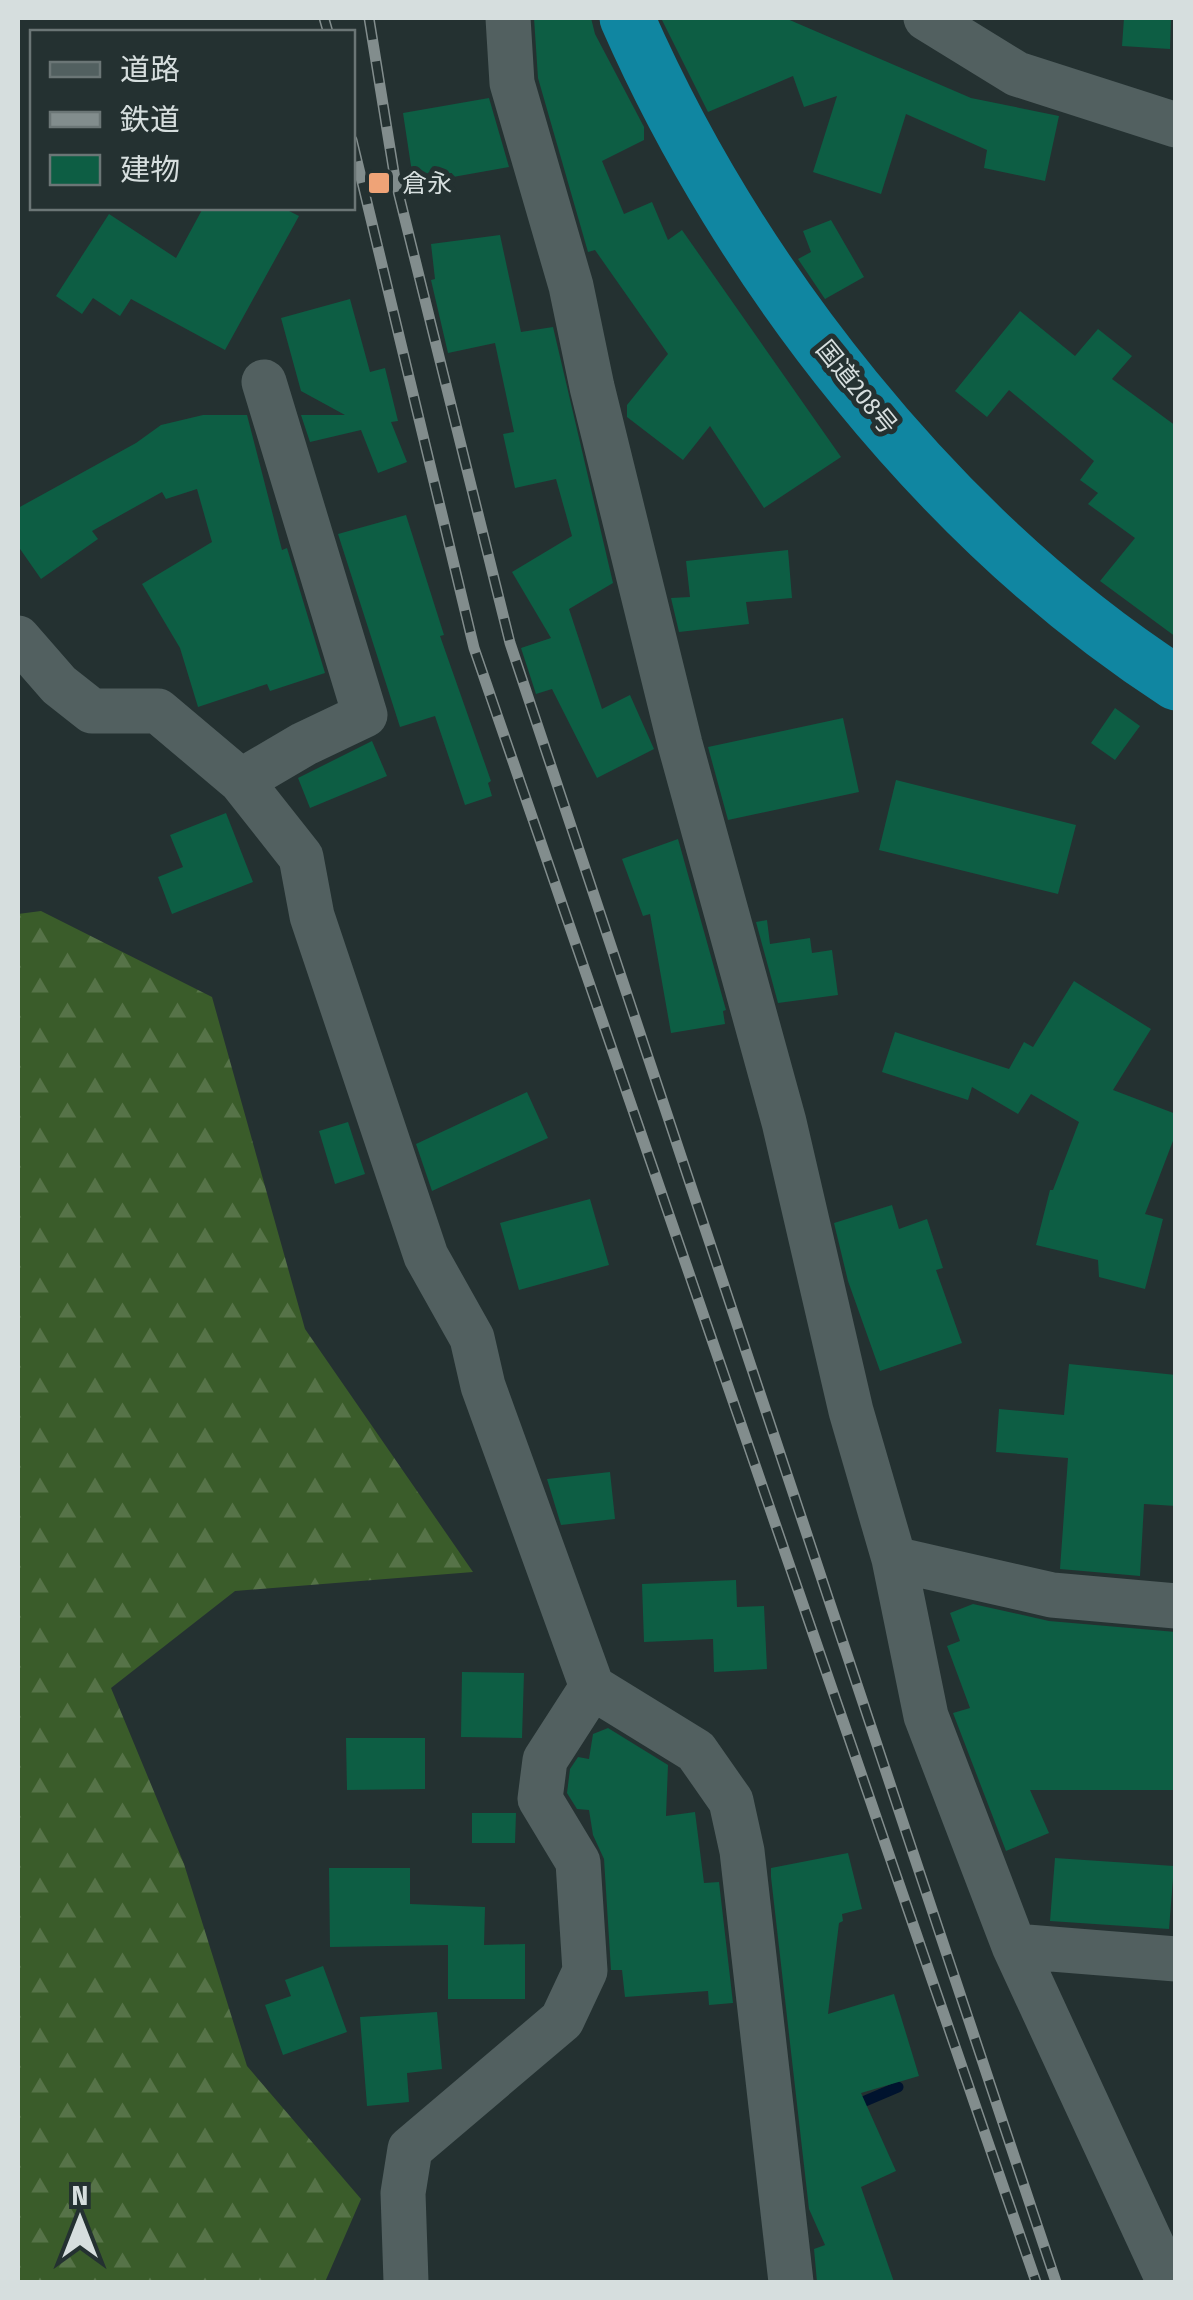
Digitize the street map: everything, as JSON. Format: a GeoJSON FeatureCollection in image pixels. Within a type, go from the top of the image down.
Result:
{"type":"FeatureCollection","features":[{"type":"Feature","properties":{"kind":"highway","name":"国道208号"},"geometry":{"type":"LineString","coordinates":[[627,18],[659,90],[768,274],[845,375],[922,466],[1020,565],[1176,684]]}},
{"type":"Feature","properties":{"kind":"street"},"geometry":{"type":"LineString","coordinates":[[508,18],[512,83],[570,286],[680,744],[784,1122],[851,1412],[894,1560],[926,1716],[1014,1946],[1169,2282]]}},
{"type":"Feature","properties":{"kind":"street"},"geometry":{"type":"LineString","coordinates":[[926,18],[1017,74],[1176,125]]}},
{"type":"Feature","properties":{"kind":"street"},"geometry":{"type":"LineString","coordinates":[[241,782],[304,744],[364,715],[264,382]]}},
{"type":"Feature","properties":{"kind":"street"},"geometry":{"type":"LineString","coordinates":[[18,638],[59,686],[92,712],[158,712],[241,782],[301,858],[312,916],[426,1256],[472,1338],[482,1386],[592,1686],[696,1751],[730,1801],[742,1851],[791,2282]]}},
{"type":"Feature","properties":{"kind":"street"},"geometry":{"type":"LineString","coordinates":[[894,1560],[1052,1595],[1176,1606]]}},
{"type":"Feature","properties":{"kind":"street"},"geometry":{"type":"LineString","coordinates":[[406,2282],[403,2193],[410,2148],[562,2020],[585,1971],[578,1862],[540,1800],[546,1760],[592,1686]]}},
{"type":"Feature","properties":{"kind":"street"},"geometry":{"type":"LineString","coordinates":[[1014,1946],[1176,1959]]}},
{"type":"Feature","properties":{"kind":"green space"},"geometry":{"type":"Polygon","coordinates":[[[41,911],[212,997],[305,1329],[473,1572],[235,1591],[111,1688],[184,1864],[247,2066],[361,2199],[325,2282],[18,2282],[18,914],[41,911]]]}},
{"type":"Feature","properties":{"kind":"building"},"geometry":{"type":"Polygon","coordinates":[[[534,18],[591,18],[595,34],[644,127],[644,140],[602,161],[624,214],[652,202],[668,240],[682,230],[841,457],[764,508],[710,426],[683,460],[627,417],[627,405],[668,354],[595,250],[588,252],[538,78],[534,18]]]}},
{"type":"Feature","properties":{"kind":"building"},"geometry":{"type":"Polygon","coordinates":[[[661,18],[785,18],[971,98],[1059,116],[1045,181],[984,168],[987,150],[906,114],[881,194],[813,172],[837,96],[804,107],[793,76],[708,112],[661,18]]]}},
{"type":"Feature","properties":{"kind":"building"},"geometry":{"type":"Polygon","coordinates":[[[1124,18],[1171,18],[1170,49],[1122,46],[1124,18]]]}},
{"type":"Feature","properties":{"kind":"building"},"geometry":{"type":"Polygon","coordinates":[[[489,98],[509,167],[413,179],[403,113],[489,98]]]}},
{"type":"Feature","properties":{"kind":"building"},"geometry":{"type":"Polygon","coordinates":[[[202,210],[287,210],[299,216],[225,350],[131,299],[120,316],[93,298],[82,314],[56,296],[109,214],[176,258],[202,210]]]}},
{"type":"Feature","properties":{"kind":"building"},"geometry":{"type":"Polygon","coordinates":[[[831,220],[864,277],[825,299],[798,259],[811,252],[803,231],[831,220]]]}},
{"type":"Feature","properties":{"kind":"building"},"geometry":{"type":"Polygon","coordinates":[[[500,235],[521,332],[553,327],[613,583],[569,609],[602,709],[630,695],[654,749],[597,778],[552,689],[536,694],[521,648],[551,638],[512,572],[572,536],[556,479],[515,488],[503,434],[514,432],[495,343],[448,353],[431,280],[435,279],[431,244],[500,235]]]}},
{"type":"Feature","properties":{"kind":"building"},"geometry":{"type":"Polygon","coordinates":[[[350,299],[370,372],[385,368],[398,421],[391,422],[407,462],[378,473],[361,430],[310,442],[301,415],[345,415],[301,391],[281,318],[350,299]]]}},
{"type":"Feature","properties":{"kind":"building"},"geometry":{"type":"Polygon","coordinates":[[[1020,311],[1075,356],[1098,329],[1132,356],[1112,379],[1176,426],[1176,637],[1100,581],[1135,538],[1088,504],[1098,493],[1080,480],[1094,461],[1009,390],[987,417],[955,391],[1020,311]]]}},
{"type":"Feature","properties":{"kind":"building"},"geometry":{"type":"Polygon","coordinates":[[[203,415],[247,415],[282,550],[287,548],[325,673],[270,691],[267,684],[198,707],[180,648],[142,584],[212,542],[197,489],[166,499],[162,492],[92,531],[98,539],[41,579],[18,546],[18,508],[136,443],[161,425],[203,415]]]}},
{"type":"Feature","properties":{"kind":"building"},"geometry":{"type":"Polygon","coordinates":[[[406,515],[444,635],[440,636],[491,781],[488,783],[492,796],[465,805],[435,716],[400,727],[338,534],[406,515]]]}},
{"type":"Feature","properties":{"kind":"building"},"geometry":{"type":"Polygon","coordinates":[[[788,550],[792,598],[746,602],[749,624],[679,632],[671,598],[690,597],[686,561],[788,550]]]}},
{"type":"Feature","properties":{"kind":"building"},"geometry":{"type":"Polygon","coordinates":[[[1115,708],[1140,726],[1115,760],[1091,743],[1115,708]]]}},
{"type":"Feature","properties":{"kind":"building"},"geometry":{"type":"Polygon","coordinates":[[[843,718],[859,792],[728,820],[708,747],[843,718]]]}},
{"type":"Feature","properties":{"kind":"building"},"geometry":{"type":"Polygon","coordinates":[[[372,741],[387,776],[310,808],[298,778],[372,741]]]}},
{"type":"Feature","properties":{"kind":"building"},"geometry":{"type":"Polygon","coordinates":[[[896,780],[1076,825],[1058,894],[879,850],[896,780]]]}},
{"type":"Feature","properties":{"kind":"building"},"geometry":{"type":"Polygon","coordinates":[[[226,813],[253,882],[172,914],[158,877],[183,867],[170,835],[226,813]]]}},
{"type":"Feature","properties":{"kind":"building"},"geometry":{"type":"Polygon","coordinates":[[[678,839],[726,1010],[725,1024],[671,1033],[650,914],[643,916],[622,859],[678,839]]]}},
{"type":"Feature","properties":{"kind":"building"},"geometry":{"type":"Polygon","coordinates":[[[767,920],[770,944],[810,938],[812,953],[832,950],[838,995],[778,1003],[756,922],[767,920]]]}},
{"type":"Feature","properties":{"kind":"building"},"geometry":{"type":"Polygon","coordinates":[[[1074,981],[1151,1029],[1113,1090],[1176,1114],[1176,1133],[1145,1214],[1163,1219],[1145,1289],[1099,1277],[1098,1260],[1036,1245],[1050,1190],[1079,1122],[1031,1094],[1018,1114],[972,1087],[968,1100],[882,1072],[895,1032],[1009,1069],[1024,1042],[1033,1047],[1074,981]]]}},
{"type":"Feature","properties":{"kind":"building"},"geometry":{"type":"Polygon","coordinates":[[[527,1092],[548,1138],[432,1191],[416,1144],[527,1092]]]}},
{"type":"Feature","properties":{"kind":"building"},"geometry":{"type":"Polygon","coordinates":[[[348,1122],[365,1174],[335,1184],[319,1131],[348,1122]]]}},
{"type":"Feature","properties":{"kind":"building"},"geometry":{"type":"Polygon","coordinates":[[[590,1199],[609,1265],[519,1290],[500,1223],[590,1199]]]}},
{"type":"Feature","properties":{"kind":"building"},"geometry":{"type":"Polygon","coordinates":[[[892,1205],[899,1229],[927,1219],[943,1268],[936,1270],[962,1343],[880,1371],[848,1281],[834,1223],[892,1205]]]}},
{"type":"Feature","properties":{"kind":"building"},"geometry":{"type":"Polygon","coordinates":[[[1069,1364],[1176,1375],[1176,1506],[1144,1504],[1140,1576],[1060,1569],[1068,1458],[996,1452],[999,1409],[1064,1415],[1069,1364]]]}},
{"type":"Feature","properties":{"kind":"building"},"geometry":{"type":"Polygon","coordinates":[[[610,1472],[615,1519],[561,1525],[547,1479],[610,1472]]]}},
{"type":"Feature","properties":{"kind":"building"},"geometry":{"type":"Polygon","coordinates":[[[736,1580],[737,1607],[764,1606],[767,1669],[714,1672],[713,1639],[644,1642],[642,1584],[736,1580]]]}},
{"type":"Feature","properties":{"kind":"building"},"geometry":{"type":"Polygon","coordinates":[[[973,1604],[1049,1621],[1176,1632],[1176,1790],[1030,1790],[1049,1833],[1006,1851],[953,1713],[970,1708],[947,1646],[960,1641],[950,1613],[973,1604]]]}},
{"type":"Feature","properties":{"kind":"building"},"geometry":{"type":"Polygon","coordinates":[[[462,1672],[524,1673],[522,1738],[461,1737],[462,1672]]]}},
{"type":"Feature","properties":{"kind":"building"},"geometry":{"type":"Polygon","coordinates":[[[608,1728],[668,1765],[666,1816],[695,1812],[704,1883],[719,1882],[733,2003],[709,2005],[708,1991],[625,1997],[622,1970],[611,1970],[604,1859],[593,1835],[589,1810],[577,1809],[567,1793],[570,1769],[578,1757],[589,1759],[593,1734],[608,1728]]]}},
{"type":"Feature","properties":{"kind":"building"},"geometry":{"type":"Polygon","coordinates":[[[346,1738],[425,1738],[425,1789],[347,1790],[346,1738]]]}},
{"type":"Feature","properties":{"kind":"building"},"geometry":{"type":"Polygon","coordinates":[[[472,1813],[516,1813],[515,1843],[472,1843],[472,1813]]]}},
{"type":"Feature","properties":{"kind":"building"},"geometry":{"type":"Polygon","coordinates":[[[848,1853],[862,1909],[842,1914],[843,1921],[839,1923],[828,2014],[894,1994],[919,2076],[861,2093],[896,2171],[861,2187],[894,2282],[817,2282],[814,2249],[825,2245],[809,2209],[771,1877],[771,1868],[848,1853]]]}},
{"type":"Feature","properties":{"kind":"building"},"geometry":{"type":"Polygon","coordinates":[[[1055,1858],[1174,1866],[1169,1929],[1050,1921],[1055,1858]]]}},
{"type":"Feature","properties":{"kind":"building"},"geometry":{"type":"Polygon","coordinates":[[[329,1868],[410,1868],[410,1904],[485,1907],[484,1945],[525,1944],[525,1999],[448,1999],[448,1945],[330,1947],[329,1868]]]}},
{"type":"Feature","properties":{"kind":"building"},"geometry":{"type":"Polygon","coordinates":[[[323,1966],[347,2032],[283,2055],[265,2005],[291,1996],[285,1980],[323,1966]]]}},
{"type":"Feature","properties":{"kind":"building"},"geometry":{"type":"Polygon","coordinates":[[[437,2012],[442,2069],[407,2073],[409,2102],[367,2106],[360,2017],[437,2012]]]}},
{"type":"Feature","properties":{"kind":"waterway"},"geometry":{"type":"LineString","coordinates":[[851,2107],[898,2087]]}},
{"type":"Feature","properties":{"kind":"railway"},"geometry":{"type":"LineString","coordinates":[[324,18],[327,30]]}},
{"type":"Feature","properties":{"kind":"railway"},"geometry":{"type":"LineString","coordinates":[[369,18],[395,179],[510,643],[1056,2282]]}},
{"type":"Feature","properties":{"kind":"railway"},"geometry":{"type":"LineString","coordinates":[[355,152],[474,648],[1036,2282]]}},
{"type":"Feature","properties":{"kind":"place","name":"倉永"},"geometry":{"type":"Point","coordinates":[379,183]}}]}
